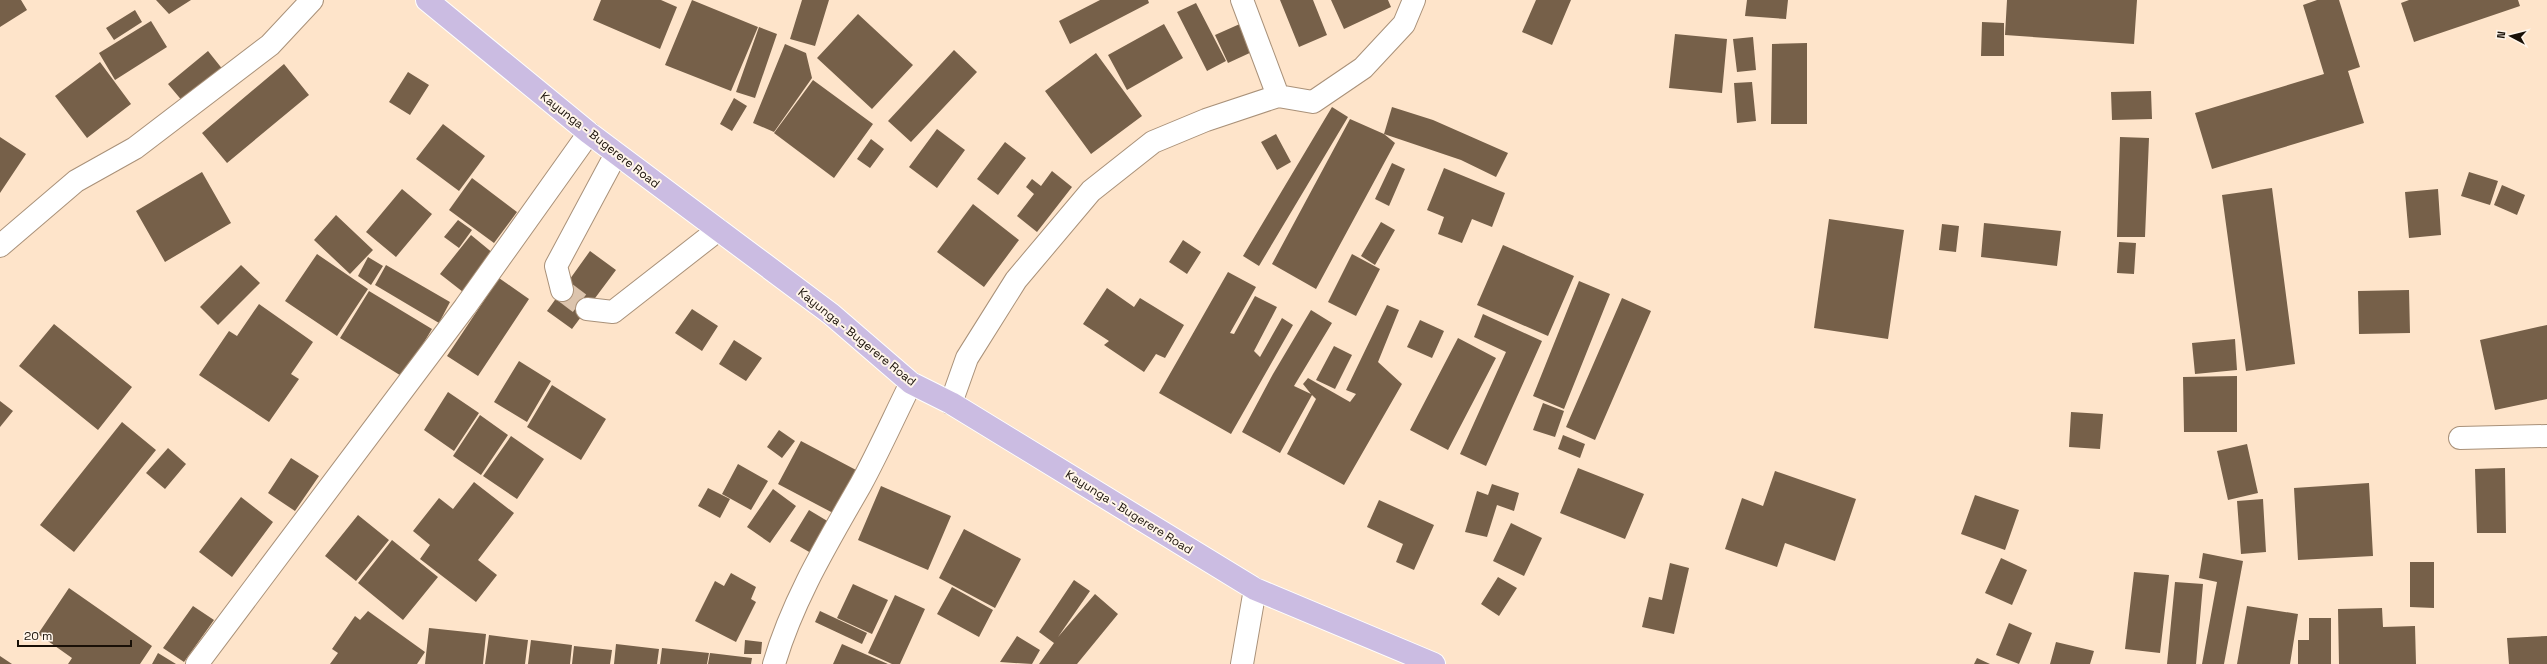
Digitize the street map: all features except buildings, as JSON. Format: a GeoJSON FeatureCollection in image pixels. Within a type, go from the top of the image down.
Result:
{"type":"FeatureCollection","features":[{"type":"Feature","properties":{"kind":"main road","name":"Kayunga - Bugerere Road"},"geometry":{"type":"LineString","coordinates":[[427,0],[616,154],[831,314],[911,383],[951,403],[1255,589],[1434,664]]}},
{"type":"Feature","properties":{"kind":"street"},"geometry":{"type":"LineString","coordinates":[[0,246],[76,182],[135,148],[270,45],[312,0]]}},
{"type":"Feature","properties":{"kind":"street"},"geometry":{"type":"LineString","coordinates":[[1242,0],[1278,96]]}},
{"type":"Feature","properties":{"kind":"street"},"geometry":{"type":"LineString","coordinates":[[951,403],[967,358],[1016,280],[1091,191],[1153,142],[1206,120],[1278,96],[1313,102],[1364,68],[1404,24],[1414,0]]}},
{"type":"Feature","properties":{"kind":"street"},"geometry":{"type":"LineString","coordinates":[[198,664],[465,308],[589,133]]}},
{"type":"Feature","properties":{"kind":"street"},"geometry":{"type":"LineString","coordinates":[[562,290],[556,266],[616,154]]}},
{"type":"Feature","properties":{"kind":"street"},"geometry":{"type":"LineString","coordinates":[[587,308],[613,312],[718,230]]}},
{"type":"Feature","properties":{"kind":"street"},"geometry":{"type":"LineString","coordinates":[[774,664],[782,638],[825,545],[861,483],[911,383]]}},
{"type":"Feature","properties":{"kind":"street"},"geometry":{"type":"LineString","coordinates":[[2460,438],[2547,436]]}},
{"type":"Feature","properties":{"kind":"street"},"geometry":{"type":"LineString","coordinates":[[1242,664],[1255,589]]}},
{"type":"Feature","properties":{"kind":"tunnel"},"geometry":{"type":"LineString","coordinates":[[562,290],[587,309]]}}]}
